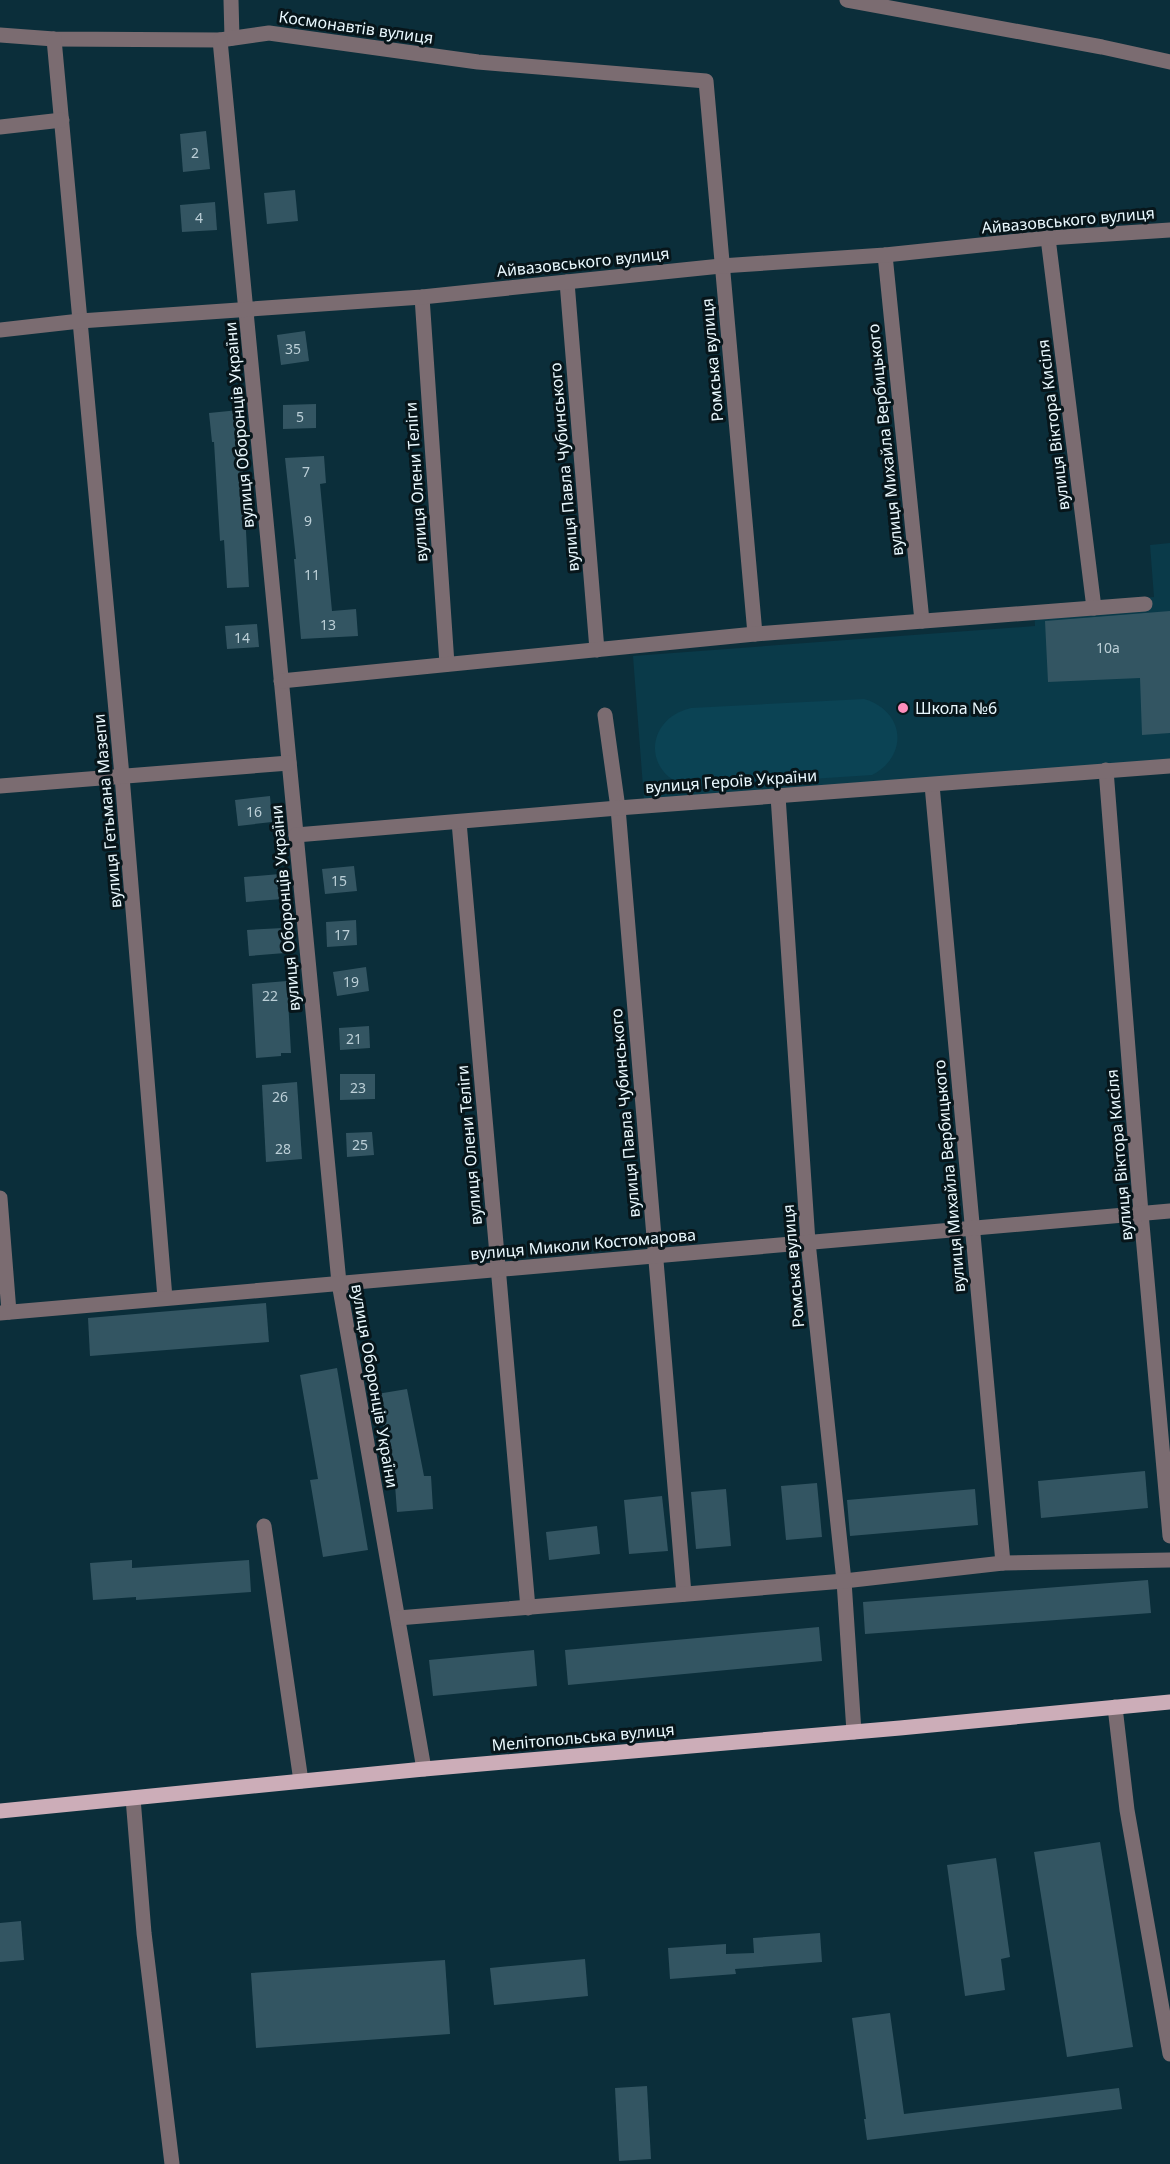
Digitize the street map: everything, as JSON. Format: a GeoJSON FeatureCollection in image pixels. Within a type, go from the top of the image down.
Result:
{"type":"FeatureCollection","features":[{"type":"Feature","properties":{"kind":"main road","name":"Мелітопольська вулиця"},"geometry":{"type":"LineString","coordinates":[[0,1811],[424,1769],[1170,1702]]}},
{"type":"Feature","properties":{"kind":"street","name":"вулиця Оборонців України"},"geometry":{"type":"LineString","coordinates":[[231,0],[226,39],[246,310],[339,1283],[424,1769]]}},
{"type":"Feature","properties":{"kind":"street"},"geometry":{"type":"LineString","coordinates":[[847,0],[1102,47],[1170,62]]}},
{"type":"Feature","properties":{"kind":"street","name":"Космонавтів вулиця"},"geometry":{"type":"LineString","coordinates":[[0,35],[54,39],[226,39],[269,33],[478,62],[706,81]]}},
{"type":"Feature","properties":{"kind":"street","name":"вулиця Гетьмана Мазепи"},"geometry":{"type":"LineString","coordinates":[[54,39],[122,776],[165,1298]]}},
{"type":"Feature","properties":{"kind":"street","name":"Ромська вулиця"},"geometry":{"type":"LineString","coordinates":[[706,81],[755,634]]}},
{"type":"Feature","properties":{"kind":"street"},"geometry":{"type":"LineString","coordinates":[[0,127],[62,120]]}},
{"type":"Feature","properties":{"kind":"street","name":"Айвазовського вулиця"},"geometry":{"type":"LineString","coordinates":[[0,330],[80,321],[422,297],[721,266],[885,255],[1048,238],[1170,230]]}},
{"type":"Feature","properties":{"kind":"street","name":"вулиця Віктора Кисіля"},"geometry":{"type":"LineString","coordinates":[[1048,238],[1094,608]]}},
{"type":"Feature","properties":{"kind":"street","name":"вулиця Михайла Вербицького"},"geometry":{"type":"LineString","coordinates":[[885,255],[922,621]]}},
{"type":"Feature","properties":{"kind":"street","name":"вулиця Павла Чубинського"},"geometry":{"type":"LineString","coordinates":[[567,282],[597,650]]}},
{"type":"Feature","properties":{"kind":"street","name":"вулиця Олени Теліги"},"geometry":{"type":"LineString","coordinates":[[422,297],[447,664]]}},
{"type":"Feature","properties":{"kind":"street"},"geometry":{"type":"LineString","coordinates":[[281,681],[755,634],[1145,604]]}},
{"type":"Feature","properties":{"kind":"street","name":"вулиця Павла Чубинського"},"geometry":{"type":"LineString","coordinates":[[605,716],[618,808],[684,1594]]}},
{"type":"Feature","properties":{"kind":"street"},"geometry":{"type":"LineString","coordinates":[[0,786],[289,763]]}},
{"type":"Feature","properties":{"kind":"street","name":"вулиця Героїв України"},"geometry":{"type":"LineString","coordinates":[[296,835],[1170,766]]}},
{"type":"Feature","properties":{"kind":"street","name":"вулиця Віктора Кисіля"},"geometry":{"type":"LineString","coordinates":[[1106,770],[1141,1213],[1170,1536]]}},
{"type":"Feature","properties":{"kind":"street","name":"вулиця Михайла Вербицького"},"geometry":{"type":"LineString","coordinates":[[932,785],[1003,1563]]}},
{"type":"Feature","properties":{"kind":"street","name":"Ромська вулиця"},"geometry":{"type":"LineString","coordinates":[[778,796],[808,1242],[844,1581],[854,1732]]}},
{"type":"Feature","properties":{"kind":"street","name":"вулиця Олени Теліги"},"geometry":{"type":"LineString","coordinates":[[459,822],[528,1608]]}},
{"type":"Feature","properties":{"kind":"street"},"geometry":{"type":"LineString","coordinates":[[0,1198],[5,1312]]}},
{"type":"Feature","properties":{"kind":"street","name":"вулиця Миколи Костомарова"},"geometry":{"type":"LineString","coordinates":[[5,1312],[1170,1211]]}},
{"type":"Feature","properties":{"kind":"street"},"geometry":{"type":"LineString","coordinates":[[264,1526],[301,1781]]}},
{"type":"Feature","properties":{"kind":"street"},"geometry":{"type":"LineString","coordinates":[[398,1618],[844,1581],[1003,1563],[1170,1560]]}},
{"type":"Feature","properties":{"kind":"street"},"geometry":{"type":"LineString","coordinates":[[1115,1707],[1127,1810],[1170,2054]]}},
{"type":"Feature","properties":{"kind":"street"},"geometry":{"type":"LineString","coordinates":[[133,1798],[144,1933],[172,2164]]}},
{"type":"Feature","properties":{"kind":"shaded area","name":"Школа №6"},"geometry":{"type":"Polygon","coordinates":[[[1170,543],[1170,761],[644,800],[633,656],[1035,626],[1034,606],[1154,597],[1150,545],[1170,543]]]}},
{"type":"Feature","properties":{"kind":"shaded area"},"geometry":{"type":"Polygon","coordinates":[[[864,699],[878,705],[888,713],[897,734],[897,746],[892,757],[884,767],[872,775],[688,787],[673,780],[663,770],[657,759],[655,746],[658,734],[665,723],[676,714],[691,708],[864,699]]]}},
{"type":"Feature","properties":{"kind":"building"},"geometry":{"type":"Polygon","coordinates":[[[206,131],[210,169],[183,172],[180,134],[206,131]]]}},
{"type":"Feature","properties":{"kind":"building"},"geometry":{"type":"Polygon","coordinates":[[[295,190],[298,221],[267,224],[264,193],[295,190]]]}},
{"type":"Feature","properties":{"kind":"building"},"geometry":{"type":"Polygon","coordinates":[[[215,202],[217,230],[182,232],[180,205],[215,202]]]}},
{"type":"Feature","properties":{"kind":"building"},"geometry":{"type":"Polygon","coordinates":[[[305,331],[309,361],[281,365],[277,335],[305,331]]]}},
{"type":"Feature","properties":{"kind":"building"},"geometry":{"type":"Polygon","coordinates":[[[316,404],[316,428],[283,429],[283,405],[316,404]]]}},
{"type":"Feature","properties":{"kind":"building"},"geometry":{"type":"Polygon","coordinates":[[[239,410],[249,587],[227,588],[224,540],[220,541],[214,442],[212,442],[209,413],[239,410]]]}},
{"type":"Feature","properties":{"kind":"building"},"geometry":{"type":"Polygon","coordinates":[[[324,456],[326,483],[320,484],[332,611],[356,609],[358,636],[301,639],[294,559],[296,559],[285,458],[324,456]]]}},
{"type":"Feature","properties":{"kind":"building"},"geometry":{"type":"Polygon","coordinates":[[[1170,611],[1170,733],[1142,735],[1140,678],[1048,682],[1045,621],[1170,611]]]}},
{"type":"Feature","properties":{"kind":"building"},"geometry":{"type":"Polygon","coordinates":[[[257,624],[259,647],[227,649],[225,626],[257,624]]]}},
{"type":"Feature","properties":{"kind":"building"},"geometry":{"type":"Polygon","coordinates":[[[270,796],[272,822],[238,826],[235,800],[270,796]]]}},
{"type":"Feature","properties":{"kind":"building"},"geometry":{"type":"Polygon","coordinates":[[[354,866],[357,891],[325,894],[322,869],[354,866]]]}},
{"type":"Feature","properties":{"kind":"building"},"geometry":{"type":"Polygon","coordinates":[[[280,874],[282,899],[246,902],[244,877],[280,874]]]}},
{"type":"Feature","properties":{"kind":"building"},"geometry":{"type":"Polygon","coordinates":[[[356,920],[357,945],[327,947],[326,922],[356,920]]]}},
{"type":"Feature","properties":{"kind":"building"},"geometry":{"type":"Polygon","coordinates":[[[283,928],[285,953],[249,956],[247,930],[283,928]]]}},
{"type":"Feature","properties":{"kind":"building"},"geometry":{"type":"Polygon","coordinates":[[[366,967],[369,991],[337,996],[333,972],[366,967]]]}},
{"type":"Feature","properties":{"kind":"building"},"geometry":{"type":"Polygon","coordinates":[[[287,981],[291,1053],[256,1058],[252,984],[287,981]]]}},
{"type":"Feature","properties":{"kind":"building"},"geometry":{"type":"Polygon","coordinates":[[[369,1026],[370,1048],[340,1050],[339,1028],[369,1026]]]}},
{"type":"Feature","properties":{"kind":"building"},"geometry":{"type":"Polygon","coordinates":[[[340,1074],[375,1074],[375,1099],[340,1100],[340,1074]]]}},
{"type":"Feature","properties":{"kind":"building"},"geometry":{"type":"Polygon","coordinates":[[[297,1082],[302,1159],[266,1162],[262,1085],[297,1082]]]}},
{"type":"Feature","properties":{"kind":"building"},"geometry":{"type":"Polygon","coordinates":[[[372,1132],[374,1155],[347,1157],[346,1133],[372,1132]]]}},
{"type":"Feature","properties":{"kind":"building"},"geometry":{"type":"Polygon","coordinates":[[[266,1303],[269,1342],[90,1356],[88,1318],[266,1303]]]}},
{"type":"Feature","properties":{"kind":"building"},"geometry":{"type":"Polygon","coordinates":[[[337,1368],[368,1550],[323,1557],[310,1480],[318,1479],[300,1375],[337,1368]]]}},
{"type":"Feature","properties":{"kind":"building"},"geometry":{"type":"Polygon","coordinates":[[[407,1389],[424,1476],[431,1476],[433,1509],[397,1512],[394,1471],[391,1471],[377,1394],[407,1389]]]}},
{"type":"Feature","properties":{"kind":"building"},"geometry":{"type":"Polygon","coordinates":[[[1145,1471],[1148,1508],[1041,1518],[1038,1481],[1145,1471]]]}},
{"type":"Feature","properties":{"kind":"building"},"geometry":{"type":"Polygon","coordinates":[[[817,1483],[822,1537],[786,1540],[781,1486],[817,1483]]]}},
{"type":"Feature","properties":{"kind":"building"},"geometry":{"type":"Polygon","coordinates":[[[726,1489],[731,1546],[696,1549],[691,1492],[726,1489]]]}},
{"type":"Feature","properties":{"kind":"building"},"geometry":{"type":"Polygon","coordinates":[[[975,1489],[978,1525],[850,1536],[847,1500],[975,1489]]]}},
{"type":"Feature","properties":{"kind":"building"},"geometry":{"type":"Polygon","coordinates":[[[662,1496],[668,1551],[629,1554],[624,1500],[662,1496]]]}},
{"type":"Feature","properties":{"kind":"building"},"geometry":{"type":"Polygon","coordinates":[[[597,1526],[600,1554],[549,1560],[546,1532],[597,1526]]]}},
{"type":"Feature","properties":{"kind":"building"},"geometry":{"type":"Polygon","coordinates":[[[132,1560],[132,1568],[249,1560],[251,1592],[136,1600],[136,1597],[93,1600],[90,1563],[132,1560]]]}},
{"type":"Feature","properties":{"kind":"building"},"geometry":{"type":"Polygon","coordinates":[[[1148,1580],[1151,1613],[865,1634],[863,1602],[1148,1580]]]}},
{"type":"Feature","properties":{"kind":"building"},"geometry":{"type":"Polygon","coordinates":[[[819,1627],[822,1661],[568,1685],[565,1650],[819,1627]]]}},
{"type":"Feature","properties":{"kind":"building"},"geometry":{"type":"Polygon","coordinates":[[[534,1650],[537,1686],[433,1696],[429,1660],[534,1650]]]}},
{"type":"Feature","properties":{"kind":"building"},"geometry":{"type":"Polygon","coordinates":[[[1100,1842],[1133,2047],[1067,2057],[1034,1852],[1100,1842]]]}},
{"type":"Feature","properties":{"kind":"building"},"geometry":{"type":"Polygon","coordinates":[[[996,1858],[1010,1957],[1001,1959],[1005,1990],[965,1996],[947,1865],[996,1858]]]}},
{"type":"Feature","properties":{"kind":"building"},"geometry":{"type":"Polygon","coordinates":[[[21,1921],[24,1960],[0,1962],[0,1923],[21,1921]]]}},
{"type":"Feature","properties":{"kind":"building"},"geometry":{"type":"Polygon","coordinates":[[[820,1933],[822,1962],[735,1969],[736,1974],[670,1979],[668,1948],[726,1944],[726,1954],[754,1953],[753,1938],[820,1933]]]}},
{"type":"Feature","properties":{"kind":"building"},"geometry":{"type":"Polygon","coordinates":[[[585,1959],[588,1996],[494,2005],[490,1968],[585,1959]]]}},
{"type":"Feature","properties":{"kind":"building"},"geometry":{"type":"Polygon","coordinates":[[[445,1960],[450,2034],[256,2048],[251,1973],[445,1960]]]}},
{"type":"Feature","properties":{"kind":"building"},"geometry":{"type":"Polygon","coordinates":[[[890,2013],[904,2114],[1119,2088],[1122,2109],[867,2140],[852,2018],[890,2013]]]}},
{"type":"Feature","properties":{"kind":"building"},"geometry":{"type":"Polygon","coordinates":[[[647,2086],[651,2159],[619,2161],[615,2088],[647,2086]]]}},
{"type":"Feature","properties":{"kind":"place","name":"Школа №6"},"geometry":{"type":"Point","coordinates":[903,708]}}]}
